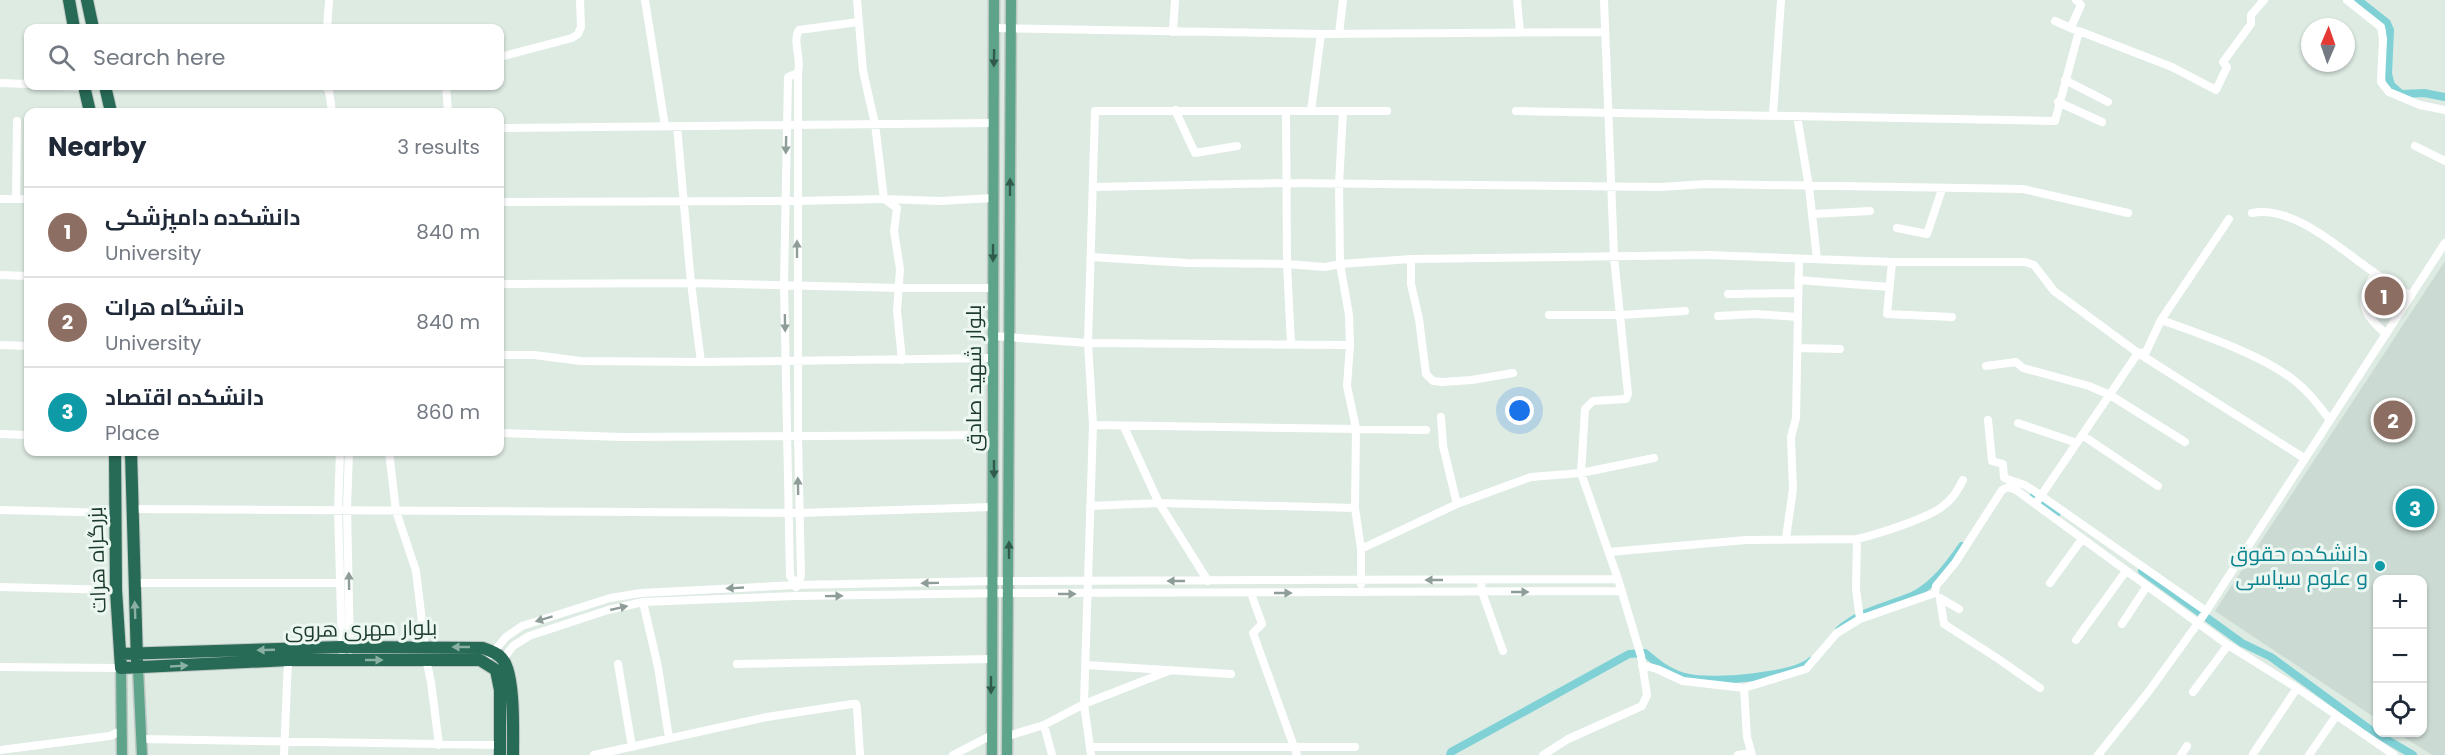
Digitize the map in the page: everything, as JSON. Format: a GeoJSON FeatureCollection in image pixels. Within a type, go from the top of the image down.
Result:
{"type":"FeatureCollection","features":[{"type":"Feature","properties":{"kind":"highway"},"geometry":{"type":"LineString","coordinates":[[69,0],[73,24]]}},
{"type":"Feature","properties":{"kind":"highway"},"geometry":{"type":"LineString","coordinates":[[87,0],[92,24]]}},
{"type":"Feature","properties":{"kind":"highway"},"geometry":{"type":"LineString","coordinates":[[85,90],[89,108]]}},
{"type":"Feature","properties":{"kind":"highway"},"geometry":{"type":"LineString","coordinates":[[106,90],[110,108]]}},
{"type":"Feature","properties":{"kind":"highway","name":"بزرگراه هرات"},"geometry":{"type":"LineString","coordinates":[[115,456],[116,590],[121,668]]}},
{"type":"Feature","properties":{"kind":"highway","name":"بزرگراه هرات"},"geometry":{"type":"LineString","coordinates":[[131,456],[138,668]]}},
{"type":"Feature","properties":{"kind":"highway","name":"بلوار مهری هروی"},"geometry":{"type":"LineString","coordinates":[[120,654],[425,653],[495,661]]}},
{"type":"Feature","properties":{"kind":"highway","name":"بلوار مهری هروی"},"geometry":{"type":"LineString","coordinates":[[121,668],[288,660],[346,654]]}},
{"type":"Feature","properties":{"kind":"highway"},"geometry":{"type":"LineString","coordinates":[[495,661],[500,690],[500,750]]}},
{"type":"Feature","properties":{"kind":"highway"},"geometry":{"type":"LineString","coordinates":[[495,661],[510,674],[513,755]]}},
{"type":"Feature","properties":{"kind":"main road","name":"بلوار شهید صادق"},"geometry":{"type":"LineString","coordinates":[[992,755],[994,0]]}},
{"type":"Feature","properties":{"kind":"main road","name":"بلوار شهید صادق"},"geometry":{"type":"LineString","coordinates":[[1007,755],[1011,0]]}},
{"type":"Feature","properties":{"kind":"main road"},"geometry":{"type":"LineString","coordinates":[[121,668],[122,755]]}},
{"type":"Feature","properties":{"kind":"main road"},"geometry":{"type":"LineString","coordinates":[[138,668],[142,755]]}},
{"type":"Feature","properties":{"kind":"street"},"geometry":{"type":"LineString","coordinates":[[504,56],[572,38],[578,34],[581,27],[580,0]]}},
{"type":"Feature","properties":{"kind":"street"},"geometry":{"type":"LineString","coordinates":[[645,0],[665,126]]}},
{"type":"Feature","properties":{"kind":"street"},"geometry":{"type":"LineString","coordinates":[[857,0],[863,71],[875,124],[884,199],[897,208],[894,231],[900,269],[897,311],[902,360]]}},
{"type":"Feature","properties":{"kind":"street"},"geometry":{"type":"LineString","coordinates":[[1173,32],[1175,0]]}},
{"type":"Feature","properties":{"kind":"street"},"geometry":{"type":"LineString","coordinates":[[1339,34],[1343,0]]}},
{"type":"Feature","properties":{"kind":"street"},"geometry":{"type":"LineString","coordinates":[[1517,0],[1520,32]]}},
{"type":"Feature","properties":{"kind":"street"},"geometry":{"type":"LineString","coordinates":[[1543,755],[1569,739],[1642,706],[1647,695],[1641,661],[1622,591],[1581,473],[1586,409],[1593,401],[1628,398],[1614,257],[1604,0]]}},
{"type":"Feature","properties":{"kind":"street"},"geometry":{"type":"LineString","coordinates":[[1773,115],[1780,0]]}},
{"type":"Feature","properties":{"kind":"street"},"geometry":{"type":"LineString","coordinates":[[1516,111],[2055,121],[2081,5],[2076,0]]}},
{"type":"Feature","properties":{"kind":"street"},"geometry":{"type":"LineString","coordinates":[[2055,21],[2172,67],[2216,90],[2227,67],[2223,62],[2251,24],[2250,15],[2264,0]]}},
{"type":"Feature","properties":{"kind":"street"},"geometry":{"type":"LineString","coordinates":[[2347,0],[2381,27],[2383,39],[2381,82],[2389,92],[2413,103],[2445,110]]}},
{"type":"Feature","properties":{"kind":"street"},"geometry":{"type":"LineString","coordinates":[[327,24],[329,2]]}},
{"type":"Feature","properties":{"kind":"street"},"geometry":{"type":"LineString","coordinates":[[796,596],[796,585],[801,576],[798,513],[797,361],[797,125],[800,66],[797,32],[858,22]]}},
{"type":"Feature","properties":{"kind":"street"},"geometry":{"type":"LineString","coordinates":[[994,28],[1321,34],[1605,32]]}},
{"type":"Feature","properties":{"kind":"street"},"geometry":{"type":"LineString","coordinates":[[1311,111],[1321,34]]}},
{"type":"Feature","properties":{"kind":"street"},"geometry":{"type":"LineString","coordinates":[[796,585],[790,576],[784,284],[788,77],[798,73]]}},
{"type":"Feature","properties":{"kind":"street"},"geometry":{"type":"LineString","coordinates":[[2065,80],[2108,102]]}},
{"type":"Feature","properties":{"kind":"street"},"geometry":{"type":"LineString","coordinates":[[0,83],[24,84]]}},
{"type":"Feature","properties":{"kind":"street"},"geometry":{"type":"LineString","coordinates":[[328,90],[331,108]]}},
{"type":"Feature","properties":{"kind":"street"},"geometry":{"type":"LineString","coordinates":[[446,90],[448,108]]}},
{"type":"Feature","properties":{"kind":"street"},"geometry":{"type":"LineString","coordinates":[[2058,102],[2102,122]]}},
{"type":"Feature","properties":{"kind":"street"},"geometry":{"type":"LineString","coordinates":[[1175,110],[1195,153],[1237,146]]}},
{"type":"Feature","properties":{"kind":"street"},"geometry":{"type":"LineString","coordinates":[[1355,747],[1294,746],[1091,751],[1084,704],[1094,425],[1088,343],[1095,111],[1387,111]]}},
{"type":"Feature","properties":{"kind":"street"},"geometry":{"type":"LineString","coordinates":[[1343,111],[1339,184],[1340,264],[1349,315],[1350,345],[1347,386],[1356,428],[1355,508],[1361,549],[1361,592]]}},
{"type":"Feature","properties":{"kind":"street"},"geometry":{"type":"LineString","coordinates":[[1286,112],[1287,264],[1291,344]]}},
{"type":"Feature","properties":{"kind":"street"},"geometry":{"type":"LineString","coordinates":[[1797,116],[1809,187],[1817,258]]}},
{"type":"Feature","properties":{"kind":"street"},"geometry":{"type":"LineString","coordinates":[[16,199],[17,121]]}},
{"type":"Feature","properties":{"kind":"street"},"geometry":{"type":"LineString","coordinates":[[504,128],[993,123]]}},
{"type":"Feature","properties":{"kind":"street"},"geometry":{"type":"LineString","coordinates":[[677,126],[691,283],[701,362]]}},
{"type":"Feature","properties":{"kind":"street"},"geometry":{"type":"LineString","coordinates":[[2415,146],[2445,161]]}},
{"type":"Feature","properties":{"kind":"street"},"geometry":{"type":"LineString","coordinates":[[1093,187],[1286,183],[1611,187],[1707,184],[2023,189],[2128,213]]}},
{"type":"Feature","properties":{"kind":"street"},"geometry":{"type":"LineString","coordinates":[[1897,228],[1927,234],[1942,189]]}},
{"type":"Feature","properties":{"kind":"street"},"geometry":{"type":"LineString","coordinates":[[504,202],[884,199],[940,201],[993,198]]}},
{"type":"Feature","properties":{"kind":"street"},"geometry":{"type":"LineString","coordinates":[[0,199],[24,199]]}},
{"type":"Feature","properties":{"kind":"street"},"geometry":{"type":"LineString","coordinates":[[1812,214],[1870,211]]}},
{"type":"Feature","properties":{"kind":"street"},"geometry":{"type":"LineString","coordinates":[[2252,213],[2262,211],[2277,213],[2304,224],[2411,296]]}},
{"type":"Feature","properties":{"kind":"street"},"geometry":{"type":"LineString","coordinates":[[2038,499],[2138,353],[2146,352],[2161,320],[2229,219]]}},
{"type":"Feature","properties":{"kind":"street"},"geometry":{"type":"LineString","coordinates":[[2098,755],[2149,691],[2200,621],[2445,243]]}},
{"type":"Feature","properties":{"kind":"street"},"geometry":{"type":"LineString","coordinates":[[1091,257],[1188,263],[1287,264],[1325,267],[1412,259],[1709,255],[1892,262],[2025,261],[2034,265],[2054,291],[2138,353],[2304,458]]}},
{"type":"Feature","properties":{"kind":"street"},"geometry":{"type":"LineString","coordinates":[[1412,259],[1411,284],[1419,319],[1426,374],[1433,381],[1442,382],[1513,373]]}},
{"type":"Feature","properties":{"kind":"street"},"geometry":{"type":"LineString","coordinates":[[1786,538],[1793,489],[1791,437],[1797,418],[1799,259]]}},
{"type":"Feature","properties":{"kind":"street"},"geometry":{"type":"LineString","coordinates":[[1892,262],[1887,314],[1952,317]]}},
{"type":"Feature","properties":{"kind":"street"},"geometry":{"type":"LineString","coordinates":[[2375,273],[2363,298],[2364,308],[2370,321],[2386,334]]}},
{"type":"Feature","properties":{"kind":"street"},"geometry":{"type":"LineString","coordinates":[[0,275],[24,276]]}},
{"type":"Feature","properties":{"kind":"street"},"geometry":{"type":"LineString","coordinates":[[1798,280],[1889,287]]}},
{"type":"Feature","properties":{"kind":"street"},"geometry":{"type":"LineString","coordinates":[[504,284],[691,283],[993,288]]}},
{"type":"Feature","properties":{"kind":"street"},"geometry":{"type":"LineString","coordinates":[[1728,294],[1798,293]]}},
{"type":"Feature","properties":{"kind":"street"},"geometry":{"type":"LineString","coordinates":[[1549,315],[1620,315],[1685,310]]}},
{"type":"Feature","properties":{"kind":"street"},"geometry":{"type":"LineString","coordinates":[[1718,316],[1756,314],[1797,317]]}},
{"type":"Feature","properties":{"kind":"street"},"geometry":{"type":"LineString","coordinates":[[2161,320],[2199,333],[2295,380],[2329,419]]}},
{"type":"Feature","properties":{"kind":"street"},"geometry":{"type":"LineString","coordinates":[[993,336],[1088,343],[1350,345]]}},
{"type":"Feature","properties":{"kind":"street"},"geometry":{"type":"LineString","coordinates":[[0,345],[24,346]]}},
{"type":"Feature","properties":{"kind":"street"},"geometry":{"type":"LineString","coordinates":[[1798,348],[1840,349]]}},
{"type":"Feature","properties":{"kind":"street"},"geometry":{"type":"LineString","coordinates":[[504,355],[534,355],[581,361],[701,362],[993,358]]}},
{"type":"Feature","properties":{"kind":"street"},"geometry":{"type":"LineString","coordinates":[[1986,366],[2019,362],[2023,368],[2090,386],[2110,395],[2185,442]]}},
{"type":"Feature","properties":{"kind":"street"},"geometry":{"type":"LineString","coordinates":[[1441,417],[1443,446],[1457,504]]}},
{"type":"Feature","properties":{"kind":"street"},"geometry":{"type":"LineString","coordinates":[[1988,420],[1992,462],[2003,464],[2004,478],[2025,485],[2082,539],[2200,621],[2228,645],[2297,688],[2394,755]]}},
{"type":"Feature","properties":{"kind":"street"},"geometry":{"type":"LineString","coordinates":[[2018,423],[2080,439],[2158,486]]}},
{"type":"Feature","properties":{"kind":"street"},"geometry":{"type":"LineString","coordinates":[[1094,425],[1426,430]]}},
{"type":"Feature","properties":{"kind":"street"},"geometry":{"type":"LineString","coordinates":[[1124,427],[1159,503],[1208,581]]}},
{"type":"Feature","properties":{"kind":"street"},"geometry":{"type":"LineString","coordinates":[[504,433],[623,437],[994,435]]}},
{"type":"Feature","properties":{"kind":"street"},"geometry":{"type":"LineString","coordinates":[[0,434],[24,435]]}},
{"type":"Feature","properties":{"kind":"street"},"geometry":{"type":"LineString","coordinates":[[340,456],[338,509],[340,583],[346,654]]}},
{"type":"Feature","properties":{"kind":"street"},"geometry":{"type":"LineString","coordinates":[[346,654],[349,456]]}},
{"type":"Feature","properties":{"kind":"street"},"geometry":{"type":"LineString","coordinates":[[389,456],[396,511],[416,571],[425,653],[439,745]]}},
{"type":"Feature","properties":{"kind":"street"},"geometry":{"type":"LineString","coordinates":[[1361,549],[1457,504],[1531,477],[1581,473],[1654,458]]}},
{"type":"Feature","properties":{"kind":"street"},"geometry":{"type":"LineString","coordinates":[[1609,552],[1786,538],[1857,539],[1875,536],[1942,508],[1955,495],[1963,480]]}},
{"type":"Feature","properties":{"kind":"street"},"geometry":{"type":"LineString","coordinates":[[2040,688],[1988,651],[1944,624],[1936,586],[1955,563],[2002,490],[2008,488],[2016,490],[2038,499],[2206,611]]}},
{"type":"Feature","properties":{"kind":"street"},"geometry":{"type":"LineString","coordinates":[[1090,506],[1159,503],[1355,508]]}},
{"type":"Feature","properties":{"kind":"street"},"geometry":{"type":"LineString","coordinates":[[132,509],[347,508],[396,511],[798,513],[993,507]]}},
{"type":"Feature","properties":{"kind":"street"},"geometry":{"type":"LineString","coordinates":[[0,510],[115,513]]}},
{"type":"Feature","properties":{"kind":"street"},"geometry":{"type":"LineString","coordinates":[[1857,539],[1856,589],[1859,615]]}},
{"type":"Feature","properties":{"kind":"street"},"geometry":{"type":"LineString","coordinates":[[2050,583],[2082,539]]}},
{"type":"Feature","properties":{"kind":"street"},"geometry":{"type":"LineString","coordinates":[[2076,640],[2126,571]]}},
{"type":"Feature","properties":{"kind":"street"},"geometry":{"type":"LineString","coordinates":[[495,661],[506,637],[522,626],[610,598],[641,593],[796,585],[993,581],[1618,579]]}},
{"type":"Feature","properties":{"kind":"street"},"geometry":{"type":"LineString","coordinates":[[1481,580],[1482,592],[1503,651]]}},
{"type":"Feature","properties":{"kind":"street"},"geometry":{"type":"LineString","coordinates":[[135,583],[340,583]]}},
{"type":"Feature","properties":{"kind":"street"},"geometry":{"type":"LineString","coordinates":[[2122,624],[2147,586]]}},
{"type":"Feature","properties":{"kind":"street"},"geometry":{"type":"LineString","coordinates":[[0,587],[116,590]]}},
{"type":"Feature","properties":{"kind":"street"},"geometry":{"type":"LineString","coordinates":[[495,661],[529,636],[608,610],[644,602],[796,596],[993,593],[1622,591]]}},
{"type":"Feature","properties":{"kind":"street"},"geometry":{"type":"LineString","coordinates":[[1251,593],[1262,624],[1253,633],[1297,755]]}},
{"type":"Feature","properties":{"kind":"street"},"geometry":{"type":"LineString","coordinates":[[1641,661],[1683,681],[1744,688],[1806,669],[1837,633],[1859,615],[1938,596],[1959,609]]}},
{"type":"Feature","properties":{"kind":"street"},"geometry":{"type":"LineString","coordinates":[[644,602],[658,668],[669,738]]}},
{"type":"Feature","properties":{"kind":"street"},"geometry":{"type":"LineString","coordinates":[[2193,692],[2228,645]]}},
{"type":"Feature","properties":{"kind":"street"},"geometry":{"type":"LineString","coordinates":[[737,664],[991,659]]}},
{"type":"Feature","properties":{"kind":"street"},"geometry":{"type":"LineString","coordinates":[[284,755],[288,660]]}},
{"type":"Feature","properties":{"kind":"street"},"geometry":{"type":"LineString","coordinates":[[618,664],[632,747]]}},
{"type":"Feature","properties":{"kind":"street"},"geometry":{"type":"LineString","coordinates":[[1086,665],[1231,674]]}},
{"type":"Feature","properties":{"kind":"street"},"geometry":{"type":"LineString","coordinates":[[0,667],[121,668]]}},
{"type":"Feature","properties":{"kind":"street"},"geometry":{"type":"LineString","coordinates":[[1008,735],[1044,725],[1084,704],[1172,670]]}},
{"type":"Feature","properties":{"kind":"street"},"geometry":{"type":"LineString","coordinates":[[1738,755],[1752,754],[1747,737],[1744,688]]}},
{"type":"Feature","properties":{"kind":"street"},"geometry":{"type":"LineString","coordinates":[[2253,754],[2297,688]]}},
{"type":"Feature","properties":{"kind":"street"},"geometry":{"type":"LineString","coordinates":[[594,755],[767,717],[856,704],[860,755]]}},
{"type":"Feature","properties":{"kind":"street"},"geometry":{"type":"LineString","coordinates":[[2309,755],[2336,716]]}},
{"type":"Feature","properties":{"kind":"street"},"geometry":{"type":"LineString","coordinates":[[1044,725],[1052,755]]}},
{"type":"Feature","properties":{"kind":"street"},"geometry":{"type":"LineString","coordinates":[[0,750],[110,736],[121,731]]}},
{"type":"Feature","properties":{"kind":"street"},"geometry":{"type":"LineString","coordinates":[[953,755],[992,735]]}},
{"type":"Feature","properties":{"kind":"street"},"geometry":{"type":"LineString","coordinates":[[141,739],[439,745],[500,750]]}},
{"type":"Feature","properties":{"kind":"street"},"geometry":{"type":"LineString","coordinates":[[2181,755],[2187,746]]}},
{"type":"Feature","properties":{"kind":"shaded area"},"geometry":{"type":"Polygon","coordinates":[[[2445,261],[2445,755],[2432,755],[2403,737],[2427,737],[2427,575],[2373,575],[2373,716],[2215,611],[2445,261]]]}},
{"type":"Feature","properties":{"kind":"waterway"},"geometry":{"type":"LineString","coordinates":[[2358,0],[2387,23],[2390,30],[2388,74],[2391,85],[2401,94],[2424,93],[2445,97]]}},
{"type":"Feature","properties":{"kind":"waterway"},"geometry":{"type":"LineString","coordinates":[[2034,495],[2058,512]]}},
{"type":"Feature","properties":{"kind":"waterway"},"geometry":{"type":"LineString","coordinates":[[1839,630],[1864,614],[1920,592],[1940,574],[1962,546]]}},
{"type":"Feature","properties":{"kind":"waterway"},"geometry":{"type":"LineString","coordinates":[[2142,571],[2242,643],[2271,657],[2372,731],[2413,755]]}},
{"type":"Feature","properties":{"kind":"waterway"},"geometry":{"type":"LineString","coordinates":[[1450,755],[1451,752],[1629,654],[1645,653],[1660,665],[1682,677],[1715,680],[1771,675],[1802,667],[1811,661]]}},
{"type":"Feature","properties":{"kind":"place","name":"دانشکده دامپزشکی"},"geometry":{"type":"Point","coordinates":[2384,296]}},
{"type":"Feature","properties":{"kind":"place","name":"دانشگاه هرات"},"geometry":{"type":"Point","coordinates":[2393,420]}},
{"type":"Feature","properties":{"kind":"place","name":"دانشکده اقتصاد"},"geometry":{"type":"Point","coordinates":[2415,508]}},
{"type":"Feature","properties":{"kind":"place","name":"دانشکده حقوق و علوم سیاسی"},"geometry":{"type":"Point","coordinates":[2380,566]}}]}
